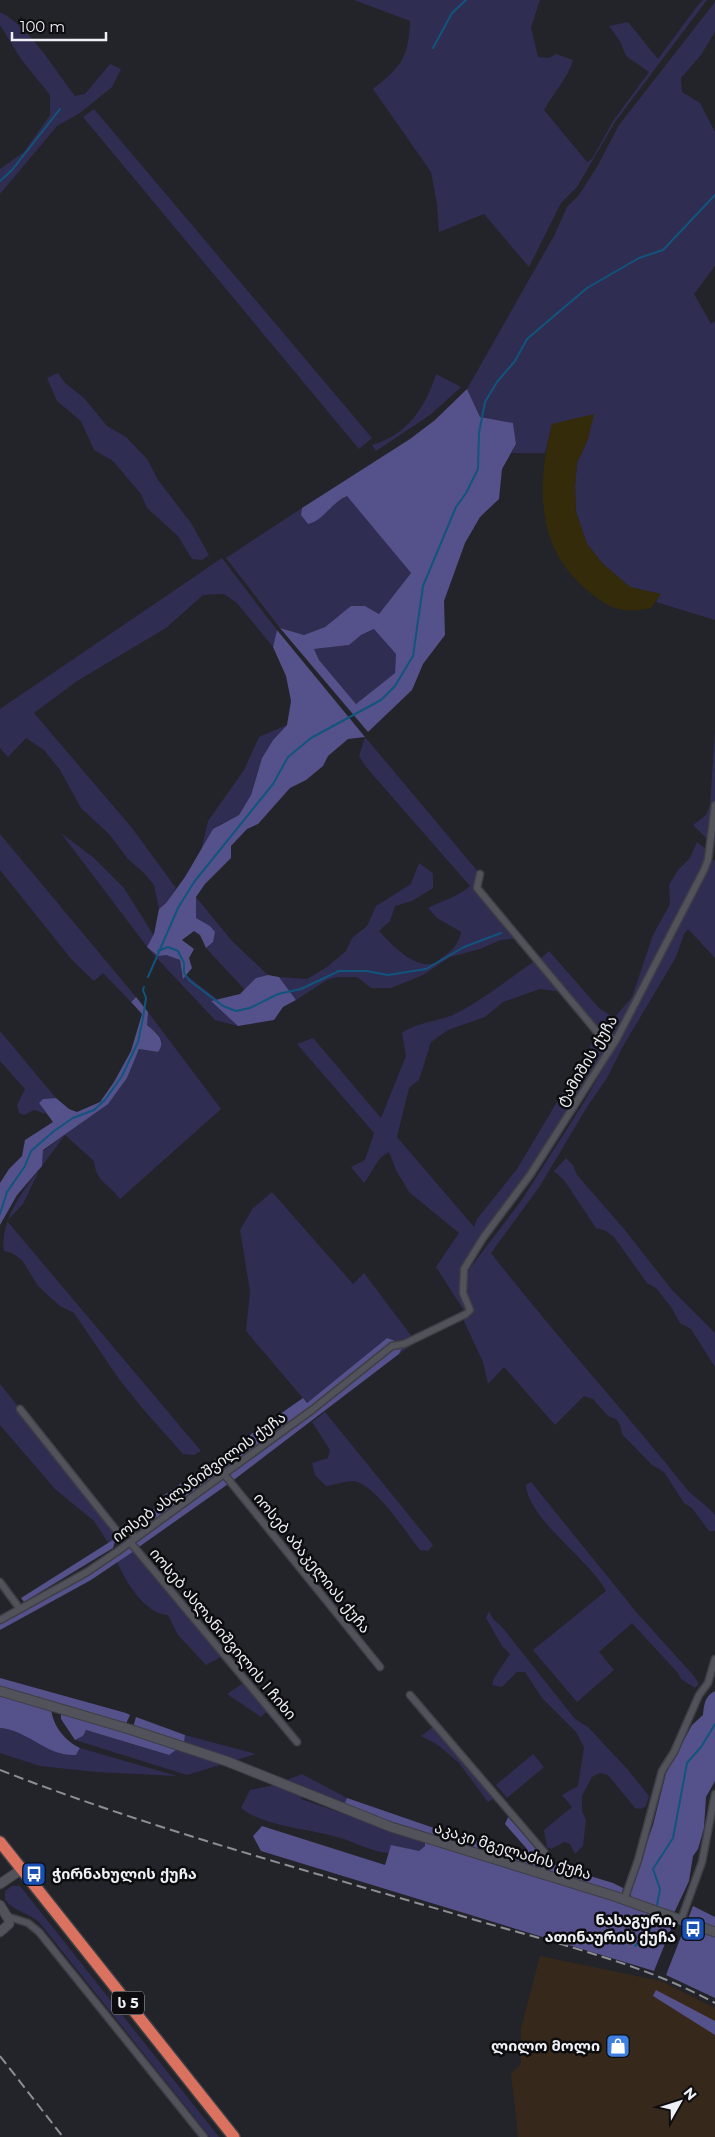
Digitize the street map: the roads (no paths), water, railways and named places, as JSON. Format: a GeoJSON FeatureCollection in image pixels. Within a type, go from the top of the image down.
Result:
{"type":"FeatureCollection","features":[{"type":"Feature","properties":{"kind":"highway","name":"ს 5"},"geometry":{"type":"LineString","coordinates":[[1,1842],[234,2137]]}},
{"type":"Feature","properties":{"kind":"street","name":"ტამიშის ქუჩა"},"geometry":{"type":"LineString","coordinates":[[466,1314],[470,1310],[463,1293],[464,1269],[483,1238],[530,1175],[616,1040],[704,870],[708,860],[715,805]]}},
{"type":"Feature","properties":{"kind":"street"},"geometry":{"type":"LineString","coordinates":[[480,874],[477,888],[598,1033],[616,1040]]}},
{"type":"Feature","properties":{"kind":"street","name":"იოსებ ასლანიშვილის ქუჩა"},"geometry":{"type":"LineString","coordinates":[[0,1620],[88,1572],[120,1550],[312,1410],[392,1346],[404,1344],[466,1314]]}},
{"type":"Feature","properties":{"kind":"street"},"geometry":{"type":"LineString","coordinates":[[20,1409],[117,1529],[120,1535],[120,1550]]}},
{"type":"Feature","properties":{"kind":"street","name":"იოსებ აბაკელიას ქუჩა"},"geometry":{"type":"LineString","coordinates":[[224,1474],[380,1667]]}},
{"type":"Feature","properties":{"kind":"street"},"geometry":{"type":"LineString","coordinates":[[120,1535],[128,1528],[133,1540]]}},
{"type":"Feature","properties":{"kind":"street","name":"იოსებ ასლანიშვილის I ჩიხი"},"geometry":{"type":"LineString","coordinates":[[133,1540],[297,1742]]}},
{"type":"Feature","properties":{"kind":"street"},"geometry":{"type":"LineString","coordinates":[[0,1582],[20,1609]]}},
{"type":"Feature","properties":{"kind":"street"},"geometry":{"type":"LineString","coordinates":[[624,1900],[638,1860],[662,1771],[674,1752],[699,1695],[708,1683],[715,1659]]}},
{"type":"Feature","properties":{"kind":"street","name":"აკაკი მგელაძის ქუჩა"},"geometry":{"type":"LineString","coordinates":[[0,1691],[226,1761],[391,1827],[624,1900],[715,1932]]}},
{"type":"Feature","properties":{"kind":"street"},"geometry":{"type":"LineString","coordinates":[[410,1696],[544,1852],[545,1858],[540,1874]]}},
{"type":"Feature","properties":{"kind":"street"},"geometry":{"type":"LineString","coordinates":[[680,1920],[702,1862],[715,1794]]}},
{"type":"Feature","properties":{"kind":"street"},"geometry":{"type":"LineString","coordinates":[[0,1884],[22,1870]]}},
{"type":"Feature","properties":{"kind":"street"},"geometry":{"type":"LineString","coordinates":[[0,1905],[9,1917],[28,1923],[39,1932],[204,2137]]}},
{"type":"Feature","properties":{"kind":"street"},"geometry":{"type":"LineString","coordinates":[[0,1932],[9,1924],[9,1917]]}},
{"type":"Feature","properties":{"kind":"waterway"},"geometry":{"type":"LineString","coordinates":[[433,48],[452,13],[466,0]]}},
{"type":"Feature","properties":{"kind":"waterway"},"geometry":{"type":"LineString","coordinates":[[0,181],[12,170],[60,109]]}},
{"type":"Feature","properties":{"kind":"waterway"},"geometry":{"type":"LineString","coordinates":[[148,977],[178,908],[194,882],[273,784],[288,757],[311,738],[381,700],[395,686],[413,656],[423,586],[456,507],[466,493],[478,469],[479,433],[485,402],[497,382],[515,361],[527,339],[587,288],[639,258],[663,250],[715,195]]}},
{"type":"Feature","properties":{"kind":"waterway"},"geometry":{"type":"LineString","coordinates":[[158,951],[168,947],[178,951],[184,963],[184,973],[190,981],[223,1006],[236,1011],[250,1008],[278,994],[301,989],[339,971],[366,971],[388,975],[426,969],[464,947],[501,933]]}},
{"type":"Feature","properties":{"kind":"waterway"},"geometry":{"type":"LineString","coordinates":[[0,1214],[7,1192],[25,1166],[31,1151],[54,1131],[73,1118],[94,1110],[105,1100],[122,1076],[138,1042],[146,998],[143,990],[144,987]]}},
{"type":"Feature","properties":{"kind":"waterway"},"geometry":{"type":"LineString","coordinates":[[657,1905],[660,1889],[653,1869],[673,1838],[687,1763],[701,1747],[715,1724]]}},
{"type":"Feature","properties":{"kind":"waterway"},"geometry":{"type":"LineString","coordinates":[[635,1946],[650,1930],[655,1917]]}},
{"type":"Feature","properties":{"kind":"railway"},"geometry":{"type":"LineString","coordinates":[[0,1770],[172,1830],[624,1964],[686,1988],[715,2003]]}},
{"type":"Feature","properties":{"kind":"railway"},"geometry":{"type":"LineString","coordinates":[[0,2056],[63,2137]]}},
{"type":"Feature","properties":{"kind":"place","name":"ჭირნახულის ქუჩა"},"geometry":{"type":"Point","coordinates":[34,1874]}},
{"type":"Feature","properties":{"kind":"place","name":"ნასაგური, ათინაურის ქუჩა"},"geometry":{"type":"Point","coordinates":[693,1929]}},
{"type":"Feature","properties":{"kind":"place","name":"ლილო მოლი"},"geometry":{"type":"Point","coordinates":[618,2046]}}]}
